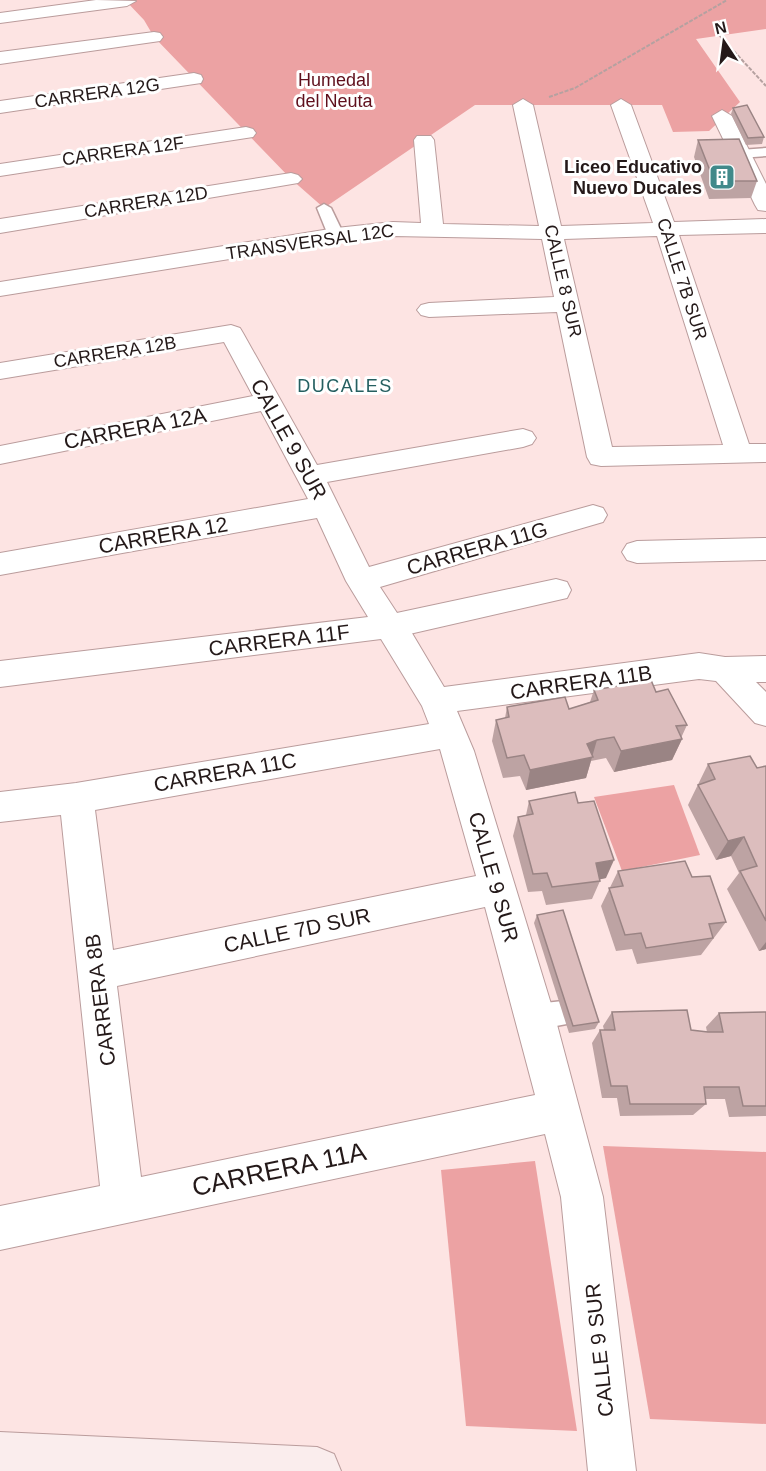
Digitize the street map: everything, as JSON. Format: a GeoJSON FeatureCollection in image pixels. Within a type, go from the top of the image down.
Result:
{"type":"FeatureCollection","features":[{"type":"Feature","properties":{"kind":"main road"},"geometry":{"type":"LineString","coordinates":[[0,1456],[316,1471]]}},
{"type":"Feature","properties":{"kind":"street"},"geometry":{"type":"LineString","coordinates":[[0,18],[127,1]]}},
{"type":"Feature","properties":{"kind":"street"},"geometry":{"type":"LineString","coordinates":[[0,58],[154,37]]}},
{"type":"Feature","properties":{"kind":"street","name":"CARRERA 12G"},"geometry":{"type":"LineString","coordinates":[[0,107],[194,79]]}},
{"type":"Feature","properties":{"kind":"street","name":"CALLE 8 SUR"},"geometry":{"type":"LineString","coordinates":[[523,105],[569,304],[601,457],[739,454]]}},
{"type":"Feature","properties":{"kind":"street","name":"CALLE 7B SUR"},"geometry":{"type":"LineString","coordinates":[[621,105],[666,230],[739,454]]}},
{"type":"Feature","properties":{"kind":"street"},"geometry":{"type":"LineString","coordinates":[[722,116],[766,205]]}},
{"type":"Feature","properties":{"kind":"street","name":"CARRERA 12F"},"geometry":{"type":"LineString","coordinates":[[0,170],[246,133]]}},
{"type":"Feature","properties":{"kind":"street"},"geometry":{"type":"LineString","coordinates":[[424,140],[433,230]]}},
{"type":"Feature","properties":{"kind":"street","name":"CARRERA 12D"},"geometry":{"type":"LineString","coordinates":[[0,226],[291,179]]}},
{"type":"Feature","properties":{"kind":"street","name":"TRANSVERSAL 12C"},"geometry":{"type":"LineString","coordinates":[[0,289],[336,235],[393,229],[553,233],[766,226]]}},
{"type":"Feature","properties":{"kind":"street"},"geometry":{"type":"LineString","coordinates":[[429,310],[569,304]]}},
{"type":"Feature","properties":{"kind":"street","name":"CARRERA 12B"},"geometry":{"type":"LineString","coordinates":[[0,371],[231,333]]}},
{"type":"Feature","properties":{"kind":"street","name":"CALLE 9 SUR"},"geometry":{"type":"LineString","coordinates":[[231,333],[326,506],[361,581],[392,626],[436,701],[449,734],[497,888],[549,1015],[558,1111],[582,1197],[612,1471]]}},
{"type":"Feature","properties":{"kind":"street","name":"CARRERA 12A"},"geometry":{"type":"LineString","coordinates":[[0,455],[269,402]]}},
{"type":"Feature","properties":{"kind":"street"},"geometry":{"type":"LineString","coordinates":[[308,476],[523,438]]}},
{"type":"Feature","properties":{"kind":"street"},"geometry":{"type":"LineString","coordinates":[[739,454],[766,453]]}},
{"type":"Feature","properties":{"kind":"street","name":"CARRERA 12"},"geometry":{"type":"LineString","coordinates":[[0,564],[326,506]]}},
{"type":"Feature","properties":{"kind":"street","name":"CARRERA 11G"},"geometry":{"type":"LineString","coordinates":[[361,581],[593,515]]}},
{"type":"Feature","properties":{"kind":"street"},"geometry":{"type":"LineString","coordinates":[[637,552],[766,549]]}},
{"type":"Feature","properties":{"kind":"street","name":"CARRERA 11F"},"geometry":{"type":"LineString","coordinates":[[0,674],[392,626],[556,590]]}},
{"type":"Feature","properties":{"kind":"street","name":"CARRERA 11B"},"geometry":{"type":"LineString","coordinates":[[436,701],[699,666],[725,670],[766,669]]}},
{"type":"Feature","properties":{"kind":"street"},"geometry":{"type":"LineString","coordinates":[[725,670],[766,713]]}},
{"type":"Feature","properties":{"kind":"street","name":"CARRERA 11C"},"geometry":{"type":"LineString","coordinates":[[0,807],[76,798],[449,734]]}},
{"type":"Feature","properties":{"kind":"street","name":"CARRERA 8B"},"geometry":{"type":"LineString","coordinates":[[76,798],[123,1202]]}},
{"type":"Feature","properties":{"kind":"street","name":"CALLE 7D SUR"},"geometry":{"type":"LineString","coordinates":[[97,972],[497,888]]}},
{"type":"Feature","properties":{"kind":"street","name":"CARRERA 11A"},"geometry":{"type":"LineString","coordinates":[[0,1228],[558,1111]]}},
{"type":"Feature","properties":{"kind":"lane"},"geometry":{"type":"LineString","coordinates":[[740,154],[766,152]]}},
{"type":"Feature","properties":{"kind":"lane"},"geometry":{"type":"LineString","coordinates":[[324,208],[336,235]]}},
{"type":"Feature","properties":{"kind":"path"},"geometry":{"type":"LineString","coordinates":[[523,105],[575,88],[727,0]]}},
{"type":"Feature","properties":{"kind":"path"},"geometry":{"type":"LineString","coordinates":[[719,35],[766,86]]}},
{"type":"Feature","properties":{"kind":"green space","name":"Humedal del Neuta"},"geometry":{"type":"Polygon","coordinates":[[[125,0],[766,0],[766,29],[696,39],[740,102],[709,131],[673,132],[662,105],[475,105],[324,208],[291,179],[154,37],[144,20],[125,0]]]}},
{"type":"Feature","properties":{"kind":"green space"},"geometry":{"type":"Polygon","coordinates":[[[674,785],[700,855],[622,871],[594,797],[674,785]]]}},
{"type":"Feature","properties":{"kind":"green space"},"geometry":{"type":"Polygon","coordinates":[[[603,1146],[766,1152],[766,1424],[650,1419],[603,1146]]]}},
{"type":"Feature","properties":{"kind":"green space"},"geometry":{"type":"Polygon","coordinates":[[[535,1161],[577,1431],[466,1426],[441,1170],[535,1161]]]}},
{"type":"Feature","properties":{"kind":"building"},"geometry":{"type":"Polygon","coordinates":[[[747,105],[764,137],[748,138],[733,108],[747,105]]]}},
{"type":"Feature","properties":{"kind":"building"},"geometry":{"type":"Polygon","coordinates":[[[739,139],[757,181],[714,181],[698,140],[739,139]]]}},
{"type":"Feature","properties":{"kind":"building"},"geometry":{"type":"Polygon","coordinates":[[[651,680],[656,692],[668,689],[687,725],[676,726],[682,739],[621,751],[614,737],[597,740],[587,744],[593,757],[530,770],[524,755],[507,758],[496,720],[509,717],[507,707],[565,697],[569,709],[598,700],[594,690],[651,680]]]}},
{"type":"Feature","properties":{"kind":"building"},"geometry":{"type":"Polygon","coordinates":[[[750,756],[757,768],[766,766],[766,921],[740,871],[757,866],[744,837],[728,841],[698,785],[715,779],[708,764],[750,756]]]}},
{"type":"Feature","properties":{"kind":"building"},"geometry":{"type":"Polygon","coordinates":[[[575,792],[578,803],[594,801],[614,860],[596,863],[600,881],[552,887],[547,873],[533,874],[518,817],[533,814],[529,801],[575,792]]]}},
{"type":"Feature","properties":{"kind":"building"},"geometry":{"type":"Polygon","coordinates":[[[685,861],[692,877],[710,876],[726,922],[709,924],[713,938],[646,948],[641,933],[625,935],[609,888],[623,886],[618,871],[685,861]]]}},
{"type":"Feature","properties":{"kind":"building"},"geometry":{"type":"Polygon","coordinates":[[[563,910],[599,1022],[573,1026],[537,915],[563,910]]]}},
{"type":"Feature","properties":{"kind":"building"},"geometry":{"type":"Polygon","coordinates":[[[687,1010],[691,1030],[708,1032],[723,1032],[719,1013],[766,1012],[766,1106],[743,1106],[739,1087],[704,1087],[706,1104],[630,1104],[627,1086],[611,1086],[600,1030],[615,1030],[612,1012],[687,1010]]]}},
{"type":"Feature","properties":{"kind":"place","name":"Liceo Educativo Nuevo Ducales"},"geometry":{"type":"Point","coordinates":[722,177]}},
{"type":"Feature","properties":{"kind":"district","name":"DUCALES"},"geometry":{"type":"Point","coordinates":[345,386]}}]}
